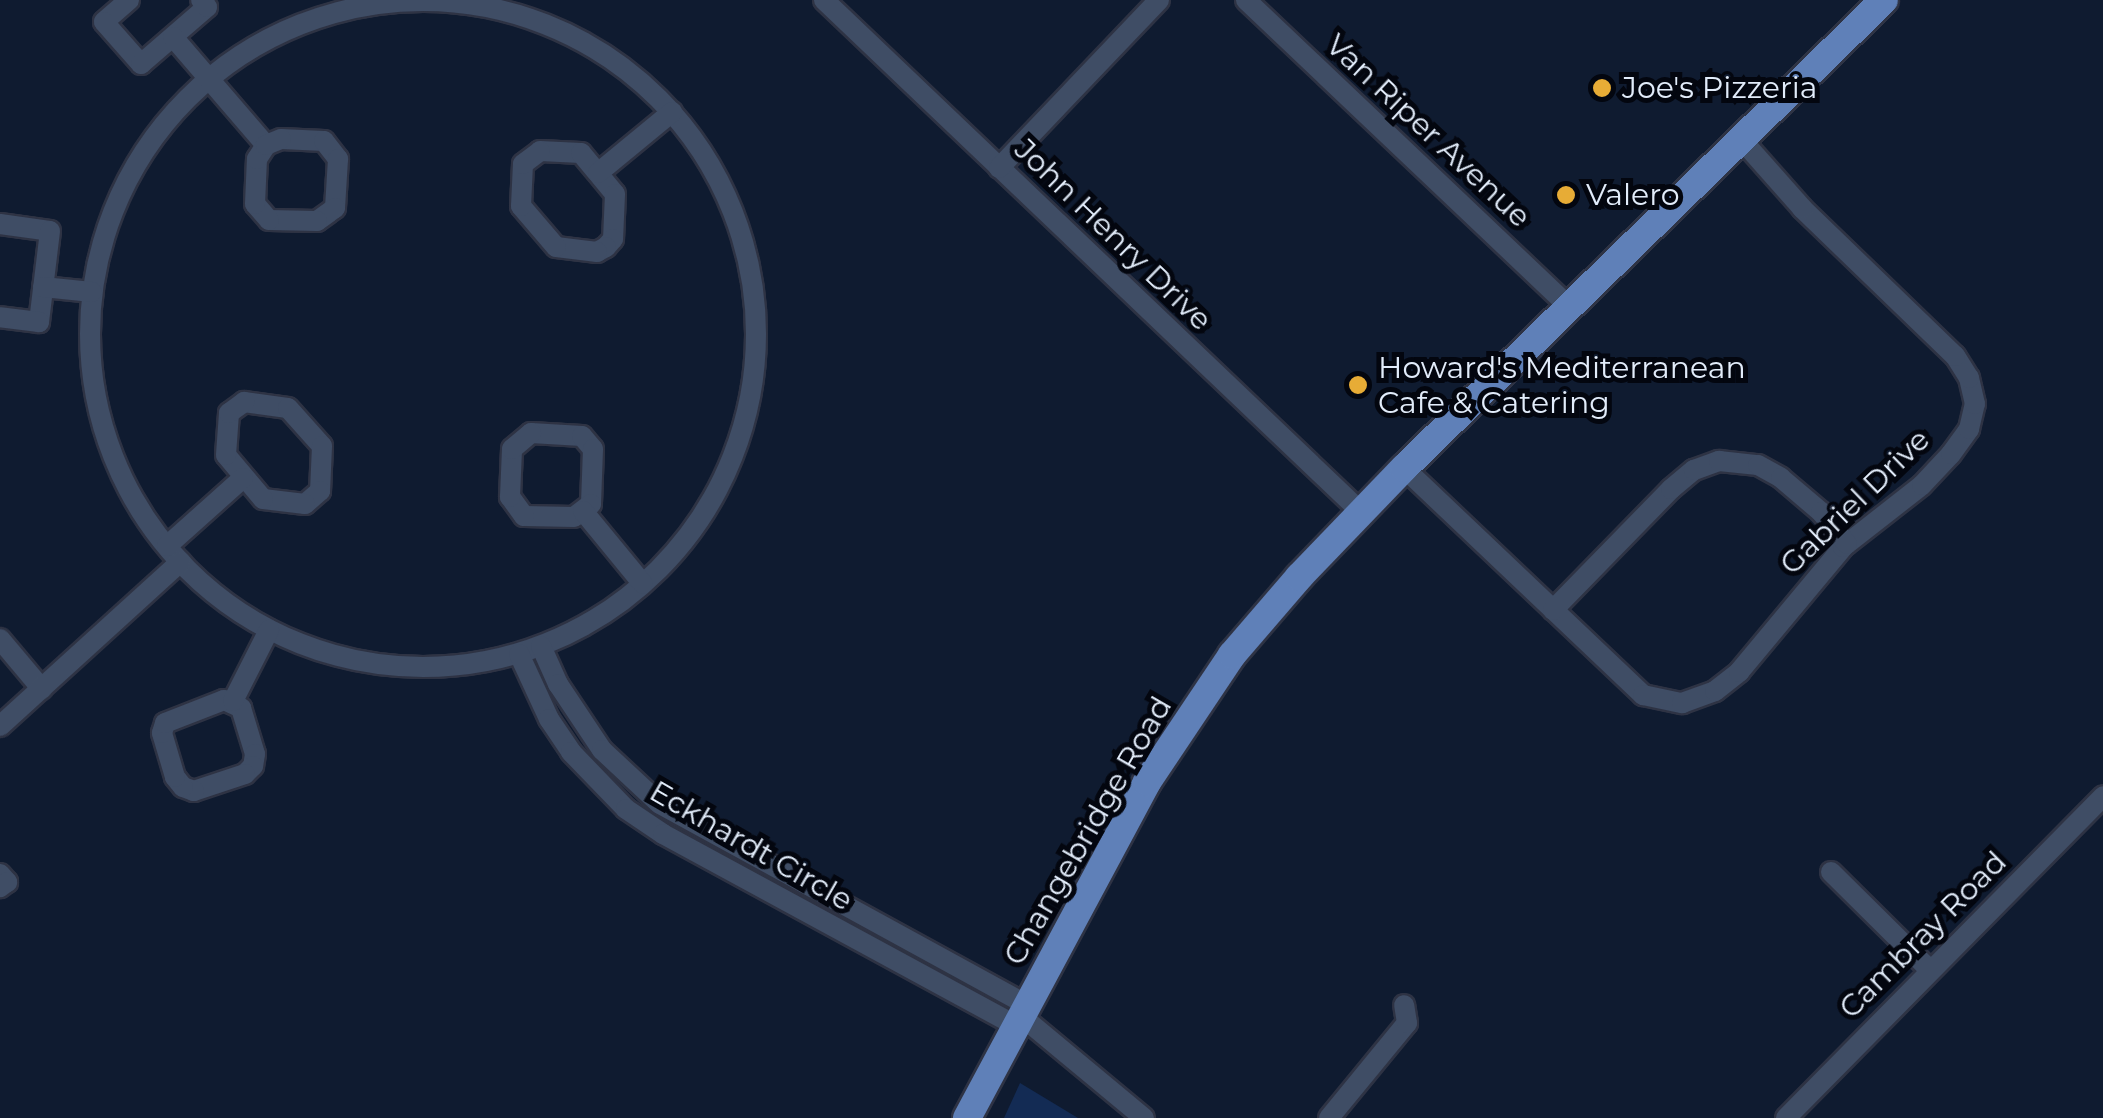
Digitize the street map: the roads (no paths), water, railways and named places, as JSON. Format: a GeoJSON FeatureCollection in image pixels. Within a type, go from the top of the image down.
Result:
{"type":"FeatureCollection","features":[{"type":"Feature","properties":{"kind":"main road","name":"Changebridge Road"},"geometry":{"type":"LineString","coordinates":[[967,1118],[1147,782],[1232,655],[1404,468],[1884,0]]}},
{"type":"Feature","properties":{"kind":"street"},"geometry":{"type":"LineString","coordinates":[[129,0],[104,22],[140,64],[207,7],[201,0]]}},
{"type":"Feature","properties":{"kind":"street"},"geometry":{"type":"LineString","coordinates":[[433,0],[472,4],[549,25],[618,63],[672,112],[721,183],[739,226],[751,270],[757,356],[744,428],[721,483],[690,534],[643,584],[615,608],[519,654],[468,665],[403,666],[349,660],[269,630],[208,590],[174,554],[124,483],[97,408],[90,349],[92,292],[112,213],[134,166],[174,112],[209,77],[262,42],[316,18],[374,4],[433,0]]}},
{"type":"Feature","properties":{"kind":"street","name":"John Henry Drive"},"geometry":{"type":"LineString","coordinates":[[824,0],[1361,512]]}},
{"type":"Feature","properties":{"kind":"street"},"geometry":{"type":"LineString","coordinates":[[1000,168],[1159,0]]}},
{"type":"Feature","properties":{"kind":"street","name":"Van Riper Avenue"},"geometry":{"type":"LineString","coordinates":[[1246,0],[1568,306]]}},
{"type":"Feature","properties":{"kind":"street"},"geometry":{"type":"LineString","coordinates":[[173,37],[266,145]]}},
{"type":"Feature","properties":{"kind":"street"},"geometry":{"type":"LineString","coordinates":[[598,174],[672,112]]}},
{"type":"Feature","properties":{"kind":"street","name":"Gabriel Drive"},"geometry":{"type":"LineString","coordinates":[[1404,468],[1644,695],[1682,703],[1730,681],[1846,544],[1922,485],[1950,454],[1974,416],[1973,390],[1955,356],[1802,208],[1740,138]]}},
{"type":"Feature","properties":{"kind":"street"},"geometry":{"type":"LineString","coordinates":[[281,140],[324,141],[338,159],[334,208],[317,222],[269,220],[255,204],[257,158],[266,145],[281,140]]}},
{"type":"Feature","properties":{"kind":"street"},"geometry":{"type":"LineString","coordinates":[[540,151],[581,154],[598,174],[615,194],[613,239],[597,252],[556,247],[520,206],[523,164],[540,151]]}},
{"type":"Feature","properties":{"kind":"street"},"geometry":{"type":"LineString","coordinates":[[0,224],[50,231],[38,322],[0,317]]}},
{"type":"Feature","properties":{"kind":"street"},"geometry":{"type":"LineString","coordinates":[[43,287],[92,292]]}},
{"type":"Feature","properties":{"kind":"street"},"geometry":{"type":"LineString","coordinates":[[244,402],[288,408],[322,446],[320,491],[305,504],[262,499],[244,478],[226,456],[230,413],[244,402]]}},
{"type":"Feature","properties":{"kind":"street"},"geometry":{"type":"LineString","coordinates":[[531,433],[582,436],[594,449],[591,504],[583,510],[574,517],[524,516],[510,497],[512,449],[531,433]]}},
{"type":"Feature","properties":{"kind":"street"},"geometry":{"type":"LineString","coordinates":[[1553,610],[1671,489],[1694,470],[1719,461],[1758,465],[1781,478],[1822,512],[1846,544]]}},
{"type":"Feature","properties":{"kind":"street"},"geometry":{"type":"LineString","coordinates":[[0,726],[42,690],[244,478]]}},
{"type":"Feature","properties":{"kind":"street"},"geometry":{"type":"LineString","coordinates":[[583,510],[643,584]]}},
{"type":"Feature","properties":{"kind":"street"},"geometry":{"type":"LineString","coordinates":[[233,701],[241,708],[255,754],[253,766],[245,774],[194,791],[183,786],[175,777],[162,733],[165,722],[171,717],[233,701],[269,630]]}},
{"type":"Feature","properties":{"kind":"street"},"geometry":{"type":"LineString","coordinates":[[0,638],[42,690]]}},
{"type":"Feature","properties":{"kind":"street","name":"Eckhardt Circle"},"geometry":{"type":"LineString","coordinates":[[541,646],[558,684],[590,734],[636,785],[660,804],[1021,1015]]}},
{"type":"Feature","properties":{"kind":"street","name":"Eckhardt Circle"},"geometry":{"type":"LineString","coordinates":[[519,654],[549,718],[571,752],[626,809],[663,834],[1021,1015]]}},
{"type":"Feature","properties":{"kind":"street","name":"Cambray Road"},"geometry":{"type":"LineString","coordinates":[[1786,1118],[2103,796]]}},
{"type":"Feature","properties":{"kind":"street"},"geometry":{"type":"LineString","coordinates":[[1831,872],[1930,970]]}},
{"type":"Feature","properties":{"kind":"street"},"geometry":{"type":"LineString","coordinates":[[0,874],[6,882],[0,887]]}},
{"type":"Feature","properties":{"kind":"street"},"geometry":{"type":"LineString","coordinates":[[1329,1118],[1408,1024],[1404,1004]]}},
{"type":"Feature","properties":{"kind":"street"},"geometry":{"type":"LineString","coordinates":[[1021,1015],[1144,1118]]}},
{"type":"Feature","properties":{"kind":"place","name":"Joe's Pizzeria"},"geometry":{"type":"Point","coordinates":[1602,88]}},
{"type":"Feature","properties":{"kind":"place","name":"Valero"},"geometry":{"type":"Point","coordinates":[1566,195]}},
{"type":"Feature","properties":{"kind":"place","name":"Howard's Mediterranean Cafe & Catering"},"geometry":{"type":"Point","coordinates":[1358,385]}}]}
